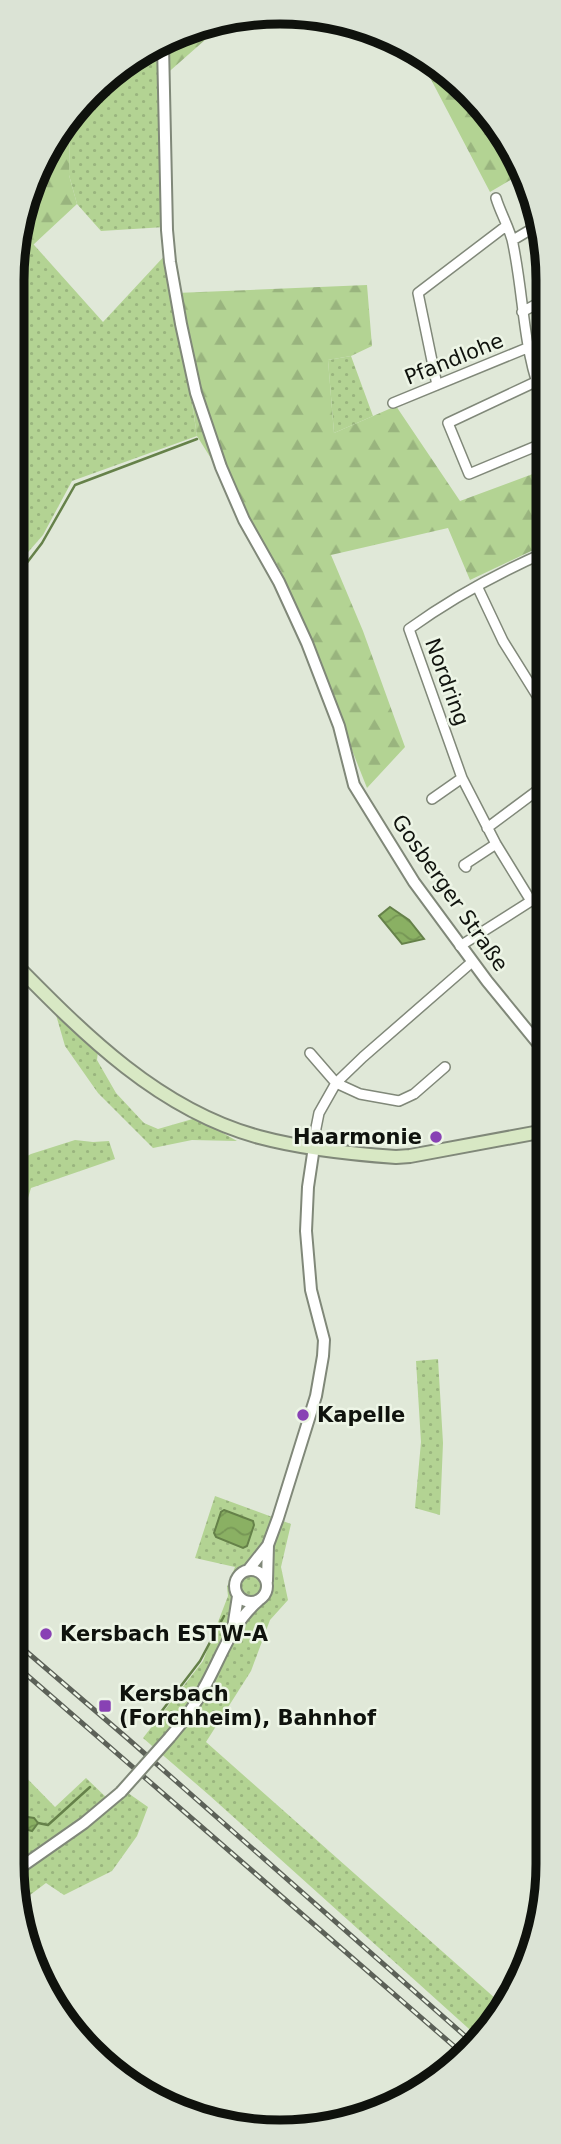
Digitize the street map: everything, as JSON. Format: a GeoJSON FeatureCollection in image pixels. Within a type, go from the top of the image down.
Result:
{"type":"FeatureCollection","features":[{"type":"Feature","properties":{"kind":"main road"},"geometry":{"type":"LineString","coordinates":[[24,973],[83,1033],[122,1065],[153,1087],[198,1112],[245,1132],[268,1139],[379,1156],[410,1156],[536,1134]]}},
{"type":"Feature","properties":{"kind":"street","name":"Gosberger Straße"},"geometry":{"type":"LineString","coordinates":[[163,53],[167,230],[181,324],[196,393],[221,467],[244,520],[279,582],[307,643],[339,726],[354,785],[414,882],[472,962],[536,1042]]}},
{"type":"Feature","properties":{"kind":"street","name":"Pfandlohe"},"geometry":{"type":"LineString","coordinates":[[496,198],[513,240],[527,348],[536,383]]}},
{"type":"Feature","properties":{"kind":"street"},"geometry":{"type":"LineString","coordinates":[[437,385],[418,293],[506,226]]}},
{"type":"Feature","properties":{"kind":"street"},"geometry":{"type":"LineString","coordinates":[[513,240],[532,229]]}},
{"type":"Feature","properties":{"kind":"street"},"geometry":{"type":"LineString","coordinates":[[522,312],[536,304]]}},
{"type":"Feature","properties":{"kind":"street","name":"Pfandlohe"},"geometry":{"type":"LineString","coordinates":[[393,403],[527,348]]}},
{"type":"Feature","properties":{"kind":"street"},"geometry":{"type":"LineString","coordinates":[[536,383],[448,421],[470,474],[536,446]]}},
{"type":"Feature","properties":{"kind":"street","name":"Nordring"},"geometry":{"type":"LineString","coordinates":[[531,901],[487,828],[462,778],[409,629],[477,586],[536,556]]}},
{"type":"Feature","properties":{"kind":"street"},"geometry":{"type":"LineString","coordinates":[[477,586],[503,640],[536,694]]}},
{"type":"Feature","properties":{"kind":"street"},"geometry":{"type":"LineString","coordinates":[[432,799],[462,778]]}},
{"type":"Feature","properties":{"kind":"street"},"geometry":{"type":"LineString","coordinates":[[487,828],[536,791]]}},
{"type":"Feature","properties":{"kind":"street"},"geometry":{"type":"LineString","coordinates":[[466,867],[464,864],[496,844]]}},
{"type":"Feature","properties":{"kind":"street"},"geometry":{"type":"LineString","coordinates":[[460,946],[536,897]]}},
{"type":"Feature","properties":{"kind":"street"},"geometry":{"type":"LineString","coordinates":[[24,1865],[84,1823],[121,1792],[170,1737],[204,1689],[232,1630],[267,1590],[268,1545],[316,1396],[323,1356],[324,1339],[312,1290],[306,1231],[308,1187],[319,1148],[316,1128],[319,1113],[336,1083],[472,962]]}},
{"type":"Feature","properties":{"kind":"street"},"geometry":{"type":"LineString","coordinates":[[310,1053],[336,1083],[360,1094],[399,1101],[414,1094],[445,1068]]}},
{"type":"Feature","properties":{"kind":"street"},"geometry":{"type":"LineString","coordinates":[[232,1630],[237,1596],[234,1588],[236,1579],[249,1569],[268,1545]]}},
{"type":"Feature","properties":{"kind":"street"},"geometry":{"type":"LineString","coordinates":[[249,1569],[260,1572],[267,1581]]}},
{"type":"Feature","properties":{"kind":"street"},"geometry":{"type":"LineString","coordinates":[[237,1596],[247,1602],[258,1601]]}},
{"type":"Feature","properties":{"kind":"green space"},"geometry":{"type":"Polygon","coordinates":[[[212,34],[163,77],[161,55],[212,34]]]}},
{"type":"Feature","properties":{"kind":"green space"},"geometry":{"type":"Polygon","coordinates":[[[160,55],[165,227],[101,231],[77,204],[69,175],[70,136],[77,125],[99,99],[125,77],[160,55]]]}},
{"type":"Feature","properties":{"kind":"green space"},"geometry":{"type":"Polygon","coordinates":[[[426,70],[462,99],[484,125],[510,167],[515,178],[490,192],[426,70]]]}},
{"type":"Feature","properties":{"kind":"green space"},"geometry":{"type":"Polygon","coordinates":[[[70,136],[69,175],[77,204],[33,245],[28,239],[38,198],[51,167],[70,136]]]}},
{"type":"Feature","properties":{"kind":"green space"},"geometry":{"type":"Polygon","coordinates":[[[28,238],[103,322],[169,251],[197,436],[72,481],[43,535],[24,557],[24,280],[28,238]]]}},
{"type":"Feature","properties":{"kind":"green space"},"geometry":{"type":"Polygon","coordinates":[[[367,285],[372,346],[351,356],[328,360],[334,433],[396,406],[460,501],[536,473],[536,549],[470,580],[448,528],[331,555],[363,631],[405,747],[367,788],[281,571],[197,436],[176,293],[367,285]]]}},
{"type":"Feature","properties":{"kind":"green space"},"geometry":{"type":"Polygon","coordinates":[[[351,356],[373,416],[334,433],[328,360],[351,356]]]}},
{"type":"Feature","properties":{"kind":"green space"},"geometry":{"type":"Polygon","coordinates":[[[54,1008],[98,1051],[97,1060],[116,1093],[144,1123],[158,1129],[196,1118],[237,1141],[192,1140],[153,1148],[98,1093],[65,1046],[54,1008]]]}},
{"type":"Feature","properties":{"kind":"green space"},"geometry":{"type":"Polygon","coordinates":[[[75,1140],[109,1141],[115,1159],[31,1188],[24,1211],[24,1158],[75,1140]]]}},
{"type":"Feature","properties":{"kind":"green space"},"geometry":{"type":"Polygon","coordinates":[[[438,1359],[443,1443],[440,1515],[415,1508],[421,1442],[416,1361],[438,1359]]]}},
{"type":"Feature","properties":{"kind":"green space"},"geometry":{"type":"Polygon","coordinates":[[[215,1496],[291,1524],[281,1567],[288,1600],[270,1620],[251,1671],[206,1742],[497,2000],[473,2032],[143,1738],[203,1661],[228,1596],[227,1587],[235,1567],[195,1558],[215,1496]]]}},
{"type":"Feature","properties":{"kind":"green space"},"geometry":{"type":"Polygon","coordinates":[[[24,1775],[55,1807],[86,1778],[109,1800],[128,1793],[148,1807],[137,1836],[112,1871],[64,1895],[46,1883],[27,1897],[24,1864],[24,1775]]]}},
{"type":"Feature","properties":{"kind":"water"},"geometry":{"type":"Polygon","coordinates":[[[390,907],[409,920],[424,939],[402,944],[379,916],[390,907]]]}},
{"type":"Feature","properties":{"kind":"water"},"geometry":{"type":"Polygon","coordinates":[[[224,1510],[253,1521],[247,1546],[243,1548],[216,1537],[214,1533],[224,1510]]]}},
{"type":"Feature","properties":{"kind":"water"},"geometry":{"type":"Polygon","coordinates":[[[24,1816],[34,1818],[38,1823],[32,1831],[24,1829],[24,1816]]]}},
{"type":"Feature","properties":{"kind":"waterway"},"geometry":{"type":"LineString","coordinates":[[24,567],[42,543],[75,485],[197,439]]}},
{"type":"Feature","properties":{"kind":"waterway"},"geometry":{"type":"LineString","coordinates":[[161,1712],[200,1661],[224,1616]]}},
{"type":"Feature","properties":{"kind":"waterway"},"geometry":{"type":"LineString","coordinates":[[38,1823],[48,1825],[90,1787]]}},
{"type":"Feature","properties":{"kind":"railway"},"geometry":{"type":"LineString","coordinates":[[24,1649],[468,2038]]}},
{"type":"Feature","properties":{"kind":"railway"},"geometry":{"type":"LineString","coordinates":[[24,1673],[457,2049]]}},
{"type":"Feature","properties":{"kind":"place","name":"Haarmonie"},"geometry":{"type":"Point","coordinates":[436,1137]}},
{"type":"Feature","properties":{"kind":"place","name":"Kapelle"},"geometry":{"type":"Point","coordinates":[303,1415]}},
{"type":"Feature","properties":{"kind":"place","name":"Kersbach ESTW-A"},"geometry":{"type":"Point","coordinates":[46,1634]}},
{"type":"Feature","properties":{"kind":"place","name":"Kersbach (Forchheim), Bahnhof"},"geometry":{"type":"Point","coordinates":[105,1706]}}]}
